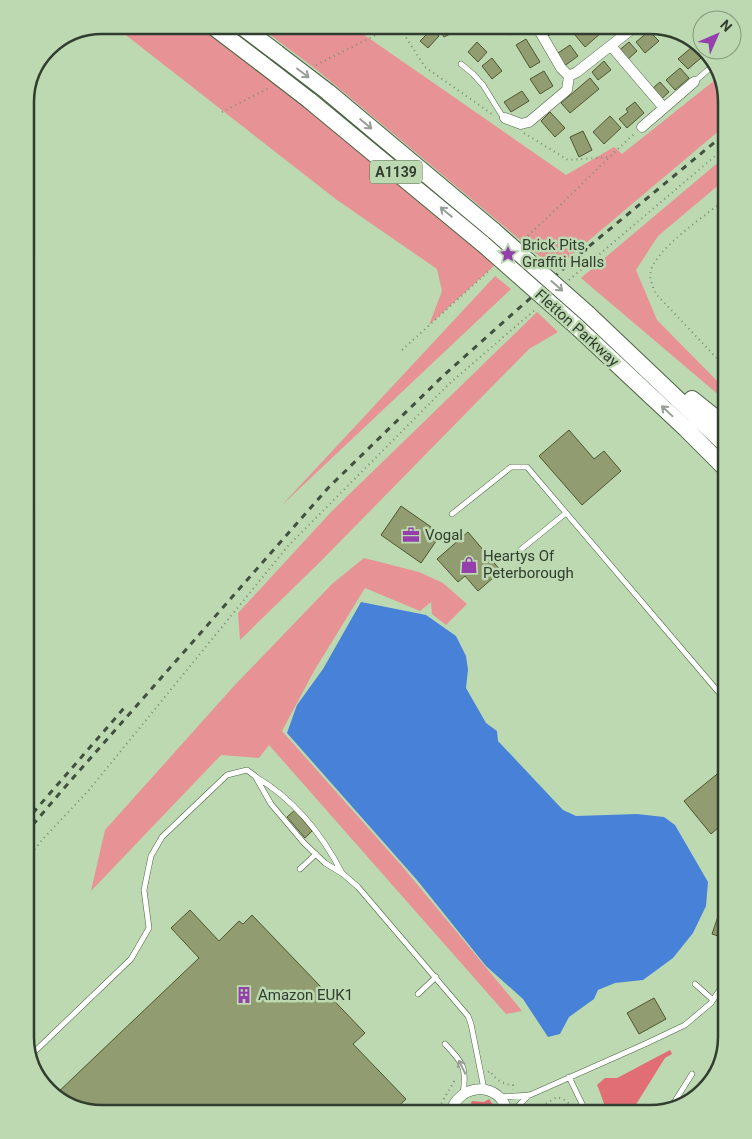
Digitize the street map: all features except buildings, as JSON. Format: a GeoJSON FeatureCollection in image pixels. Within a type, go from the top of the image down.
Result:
{"type":"FeatureCollection","features":[{"type":"Feature","properties":{"kind":"highway","name":"Fletton Parkway"},"geometry":{"type":"LineString","coordinates":[[223,34],[309,100],[483,244],[576,326],[718,461]]}},
{"type":"Feature","properties":{"kind":"highway","name":"Fletton Parkway"},"geometry":{"type":"LineString","coordinates":[[252,34],[328,92],[494,231],[614,337],[718,437]]}},
{"type":"Feature","properties":{"kind":"highway","name":"A1139"},"geometry":{"type":"LineString","coordinates":[[614,337],[718,420]]}},
{"type":"Feature","properties":{"kind":"highway","name":"A1139"},"geometry":{"type":"LineString","coordinates":[[686,429],[718,466]]}},
{"type":"Feature","properties":{"kind":"street"},"geometry":{"type":"LineString","coordinates":[[541,34],[561,68],[569,76]]}},
{"type":"Feature","properties":{"kind":"street"},"geometry":{"type":"LineString","coordinates":[[569,76],[577,72],[626,34]]}},
{"type":"Feature","properties":{"kind":"street"},"geometry":{"type":"LineString","coordinates":[[611,46],[664,108]]}},
{"type":"Feature","properties":{"kind":"street"},"geometry":{"type":"LineString","coordinates":[[505,118],[521,124],[529,122],[567,90],[569,76]]}},
{"type":"Feature","properties":{"kind":"street"},"geometry":{"type":"LineString","coordinates":[[642,127],[694,82]]}},
{"type":"Feature","properties":{"kind":"street"},"geometry":{"type":"LineString","coordinates":[[453,1105],[469,1090],[484,1089],[499,1097],[505,1105]]}},
{"type":"Feature","properties":{"kind":"lane"},"geometry":{"type":"LineString","coordinates":[[461,64],[479,80],[505,118]]}},
{"type":"Feature","properties":{"kind":"lane"},"geometry":{"type":"LineString","coordinates":[[694,82],[709,69]]}},
{"type":"Feature","properties":{"kind":"lane"},"geometry":{"type":"LineString","coordinates":[[452,514],[511,467],[527,467],[718,691]]}},
{"type":"Feature","properties":{"kind":"lane"},"geometry":{"type":"LineString","coordinates":[[508,560],[566,513]]}},
{"type":"Feature","properties":{"kind":"lane"},"geometry":{"type":"LineString","coordinates":[[35,1051],[131,959],[149,928],[144,890],[151,856],[162,837],[227,775],[247,770],[274,788],[294,806],[320,836],[343,874]]}},
{"type":"Feature","properties":{"kind":"lane"},"geometry":{"type":"LineString","coordinates":[[255,776],[271,804],[325,863],[343,874],[358,887],[468,1016],[484,1089]]}},
{"type":"Feature","properties":{"kind":"lane"},"geometry":{"type":"LineString","coordinates":[[300,869],[316,854]]}},
{"type":"Feature","properties":{"kind":"lane"},"geometry":{"type":"LineString","coordinates":[[418,994],[436,977]]}},
{"type":"Feature","properties":{"kind":"lane"},"geometry":{"type":"LineString","coordinates":[[695,984],[713,1000]]}},
{"type":"Feature","properties":{"kind":"lane"},"geometry":{"type":"LineString","coordinates":[[519,1105],[530,1095],[685,1025],[713,1000],[718,992]]}},
{"type":"Feature","properties":{"kind":"lane"},"geometry":{"type":"LineString","coordinates":[[445,1044],[454,1054],[465,1073],[463,1094]]}},
{"type":"Feature","properties":{"kind":"lane"},"geometry":{"type":"LineString","coordinates":[[676,1100],[692,1074]]}},
{"type":"Feature","properties":{"kind":"lane"},"geometry":{"type":"LineString","coordinates":[[569,1077],[583,1105]]}},
{"type":"Feature","properties":{"kind":"lane"},"geometry":{"type":"LineString","coordinates":[[499,1097],[530,1095]]}},
{"type":"Feature","properties":{"kind":"path"},"geometry":{"type":"LineString","coordinates":[[566,282],[718,154]]}},
{"type":"Feature","properties":{"kind":"path"},"geometry":{"type":"LineString","coordinates":[[718,205],[656,258],[651,271],[651,280],[656,294],[718,359]]}},
{"type":"Feature","properties":{"kind":"path"},"geometry":{"type":"LineString","coordinates":[[34,851],[89,790],[288,546],[449,384],[537,307]]}},
{"type":"Feature","properties":{"kind":"path"},"geometry":{"type":"LineString","coordinates":[[486,1072],[490,1071],[502,1084],[513,1085],[513,1090]]}},
{"type":"Feature","properties":{"kind":"path"},"geometry":{"type":"LineString","coordinates":[[441,1105],[457,1077]]}},
{"type":"Feature","properties":{"kind":"path"},"geometry":{"type":"LineString","coordinates":[[544,1105],[557,1097],[572,1105]]}},
{"type":"Feature","properties":{"kind":"shaded area"},"geometry":{"type":"Polygon","coordinates":[[[125,34],[212,34],[390,174],[496,264],[429,325],[442,291],[437,269],[337,200],[125,34]]]}},
{"type":"Feature","properties":{"kind":"shaded area"},"geometry":{"type":"Polygon","coordinates":[[[269,34],[363,34],[566,175],[614,147],[622,154],[715,80],[718,93],[718,132],[555,269],[317,70],[269,34]]]}},
{"type":"Feature","properties":{"kind":"shaded area"},"geometry":{"type":"Polygon","coordinates":[[[718,163],[718,186],[658,236],[636,270],[657,320],[718,382],[718,394],[581,278],[718,163]]]}},
{"type":"Feature","properties":{"kind":"shaded area"},"geometry":{"type":"Polygon","coordinates":[[[495,276],[511,289],[281,506],[495,276]]]}},
{"type":"Feature","properties":{"kind":"shaded area"},"geometry":{"type":"Polygon","coordinates":[[[537,312],[558,332],[529,349],[321,561],[240,640],[238,613],[332,511],[537,312]]]}},
{"type":"Feature","properties":{"kind":"shaded area"},"geometry":{"type":"Polygon","coordinates":[[[364,558],[419,572],[443,583],[467,604],[446,625],[432,614],[431,602],[420,611],[365,588],[314,671],[282,731],[402,866],[522,1011],[506,1014],[269,745],[259,758],[221,755],[91,891],[105,830],[234,686],[332,584],[364,558]]]}},
{"type":"Feature","properties":{"kind":"shaded area"},"geometry":{"type":"Polygon","coordinates":[[[670,1050],[672,1054],[665,1058],[636,1105],[605,1105],[597,1085],[605,1078],[617,1078],[670,1050]]]}},
{"type":"Feature","properties":{"kind":"shaded area"},"geometry":{"type":"Polygon","coordinates":[[[489,1099],[493,1105],[470,1105],[472,1101],[484,1102],[489,1099]]]}},
{"type":"Feature","properties":{"kind":"water"},"geometry":{"type":"Polygon","coordinates":[[[361,602],[426,615],[456,636],[466,656],[468,670],[466,688],[486,723],[497,731],[498,741],[563,810],[576,816],[637,814],[664,817],[675,825],[708,882],[706,906],[693,933],[673,958],[643,980],[615,983],[598,990],[594,999],[569,1017],[560,1034],[548,1037],[523,999],[486,966],[417,880],[287,733],[297,705],[323,669],[361,602]]]}},
{"type":"Feature","properties":{"kind":"railway"},"geometry":{"type":"LineString","coordinates":[[34,823],[328,488],[444,375],[581,253],[718,139]]}},
{"type":"Feature","properties":{"kind":"railway"},"geometry":{"type":"LineString","coordinates":[[34,812],[125,707]]}},
{"type":"Feature","properties":{"kind":"place","name":"Brick Pits, Graffiti Halls"},"geometry":{"type":"Point","coordinates":[508,254]}},
{"type":"Feature","properties":{"kind":"place","name":"Vogal"},"geometry":{"type":"Point","coordinates":[411,535]}},
{"type":"Feature","properties":{"kind":"place","name":"Heartys Of Peterborough"},"geometry":{"type":"Point","coordinates":[469,565]}},
{"type":"Feature","properties":{"kind":"place","name":"Amazon EUK1"},"geometry":{"type":"Point","coordinates":[244,995]}}]}
